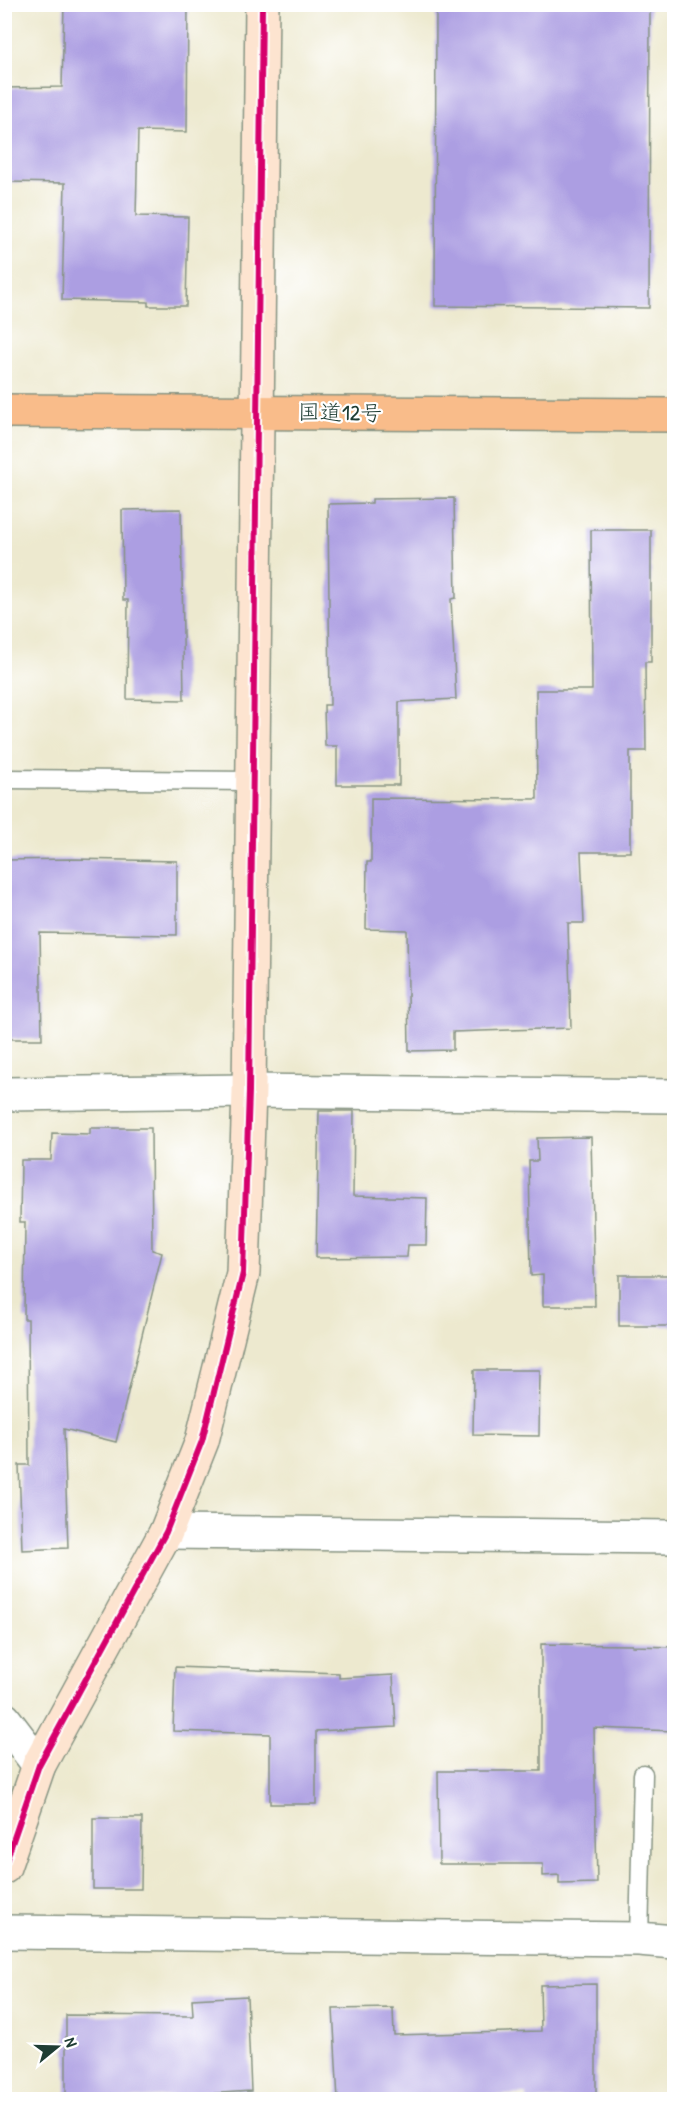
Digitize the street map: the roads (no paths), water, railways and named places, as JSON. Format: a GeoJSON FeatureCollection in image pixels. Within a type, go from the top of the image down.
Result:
{"type":"FeatureCollection","features":[{"type":"Feature","properties":{"kind":"highway","name":"国道12号"},"geometry":{"type":"LineString","coordinates":[[4,411],[675,415]]}},
{"type":"Feature","properties":{"kind":"street"},"geometry":{"type":"LineString","coordinates":[[4,1867],[39,1765],[166,1532],[202,1441],[243,1273],[249,1091],[262,4]]}},
{"type":"Feature","properties":{"kind":"street"},"geometry":{"type":"LineString","coordinates":[[4,1095],[249,1091],[675,1096]]}},
{"type":"Feature","properties":{"kind":"street"},"geometry":{"type":"LineString","coordinates":[[166,1532],[675,1537]]}},
{"type":"Feature","properties":{"kind":"street"},"geometry":{"type":"LineString","coordinates":[[4,1719],[39,1765]]}},
{"type":"Feature","properties":{"kind":"street"},"geometry":{"type":"LineString","coordinates":[[4,1932],[675,1942]]}},
{"type":"Feature","properties":{"kind":"lane"},"geometry":{"type":"LineString","coordinates":[[4,779],[253,781]]}},
{"type":"Feature","properties":{"kind":"lane"},"geometry":{"type":"LineString","coordinates":[[639,1940],[643,1774]]}}]}
